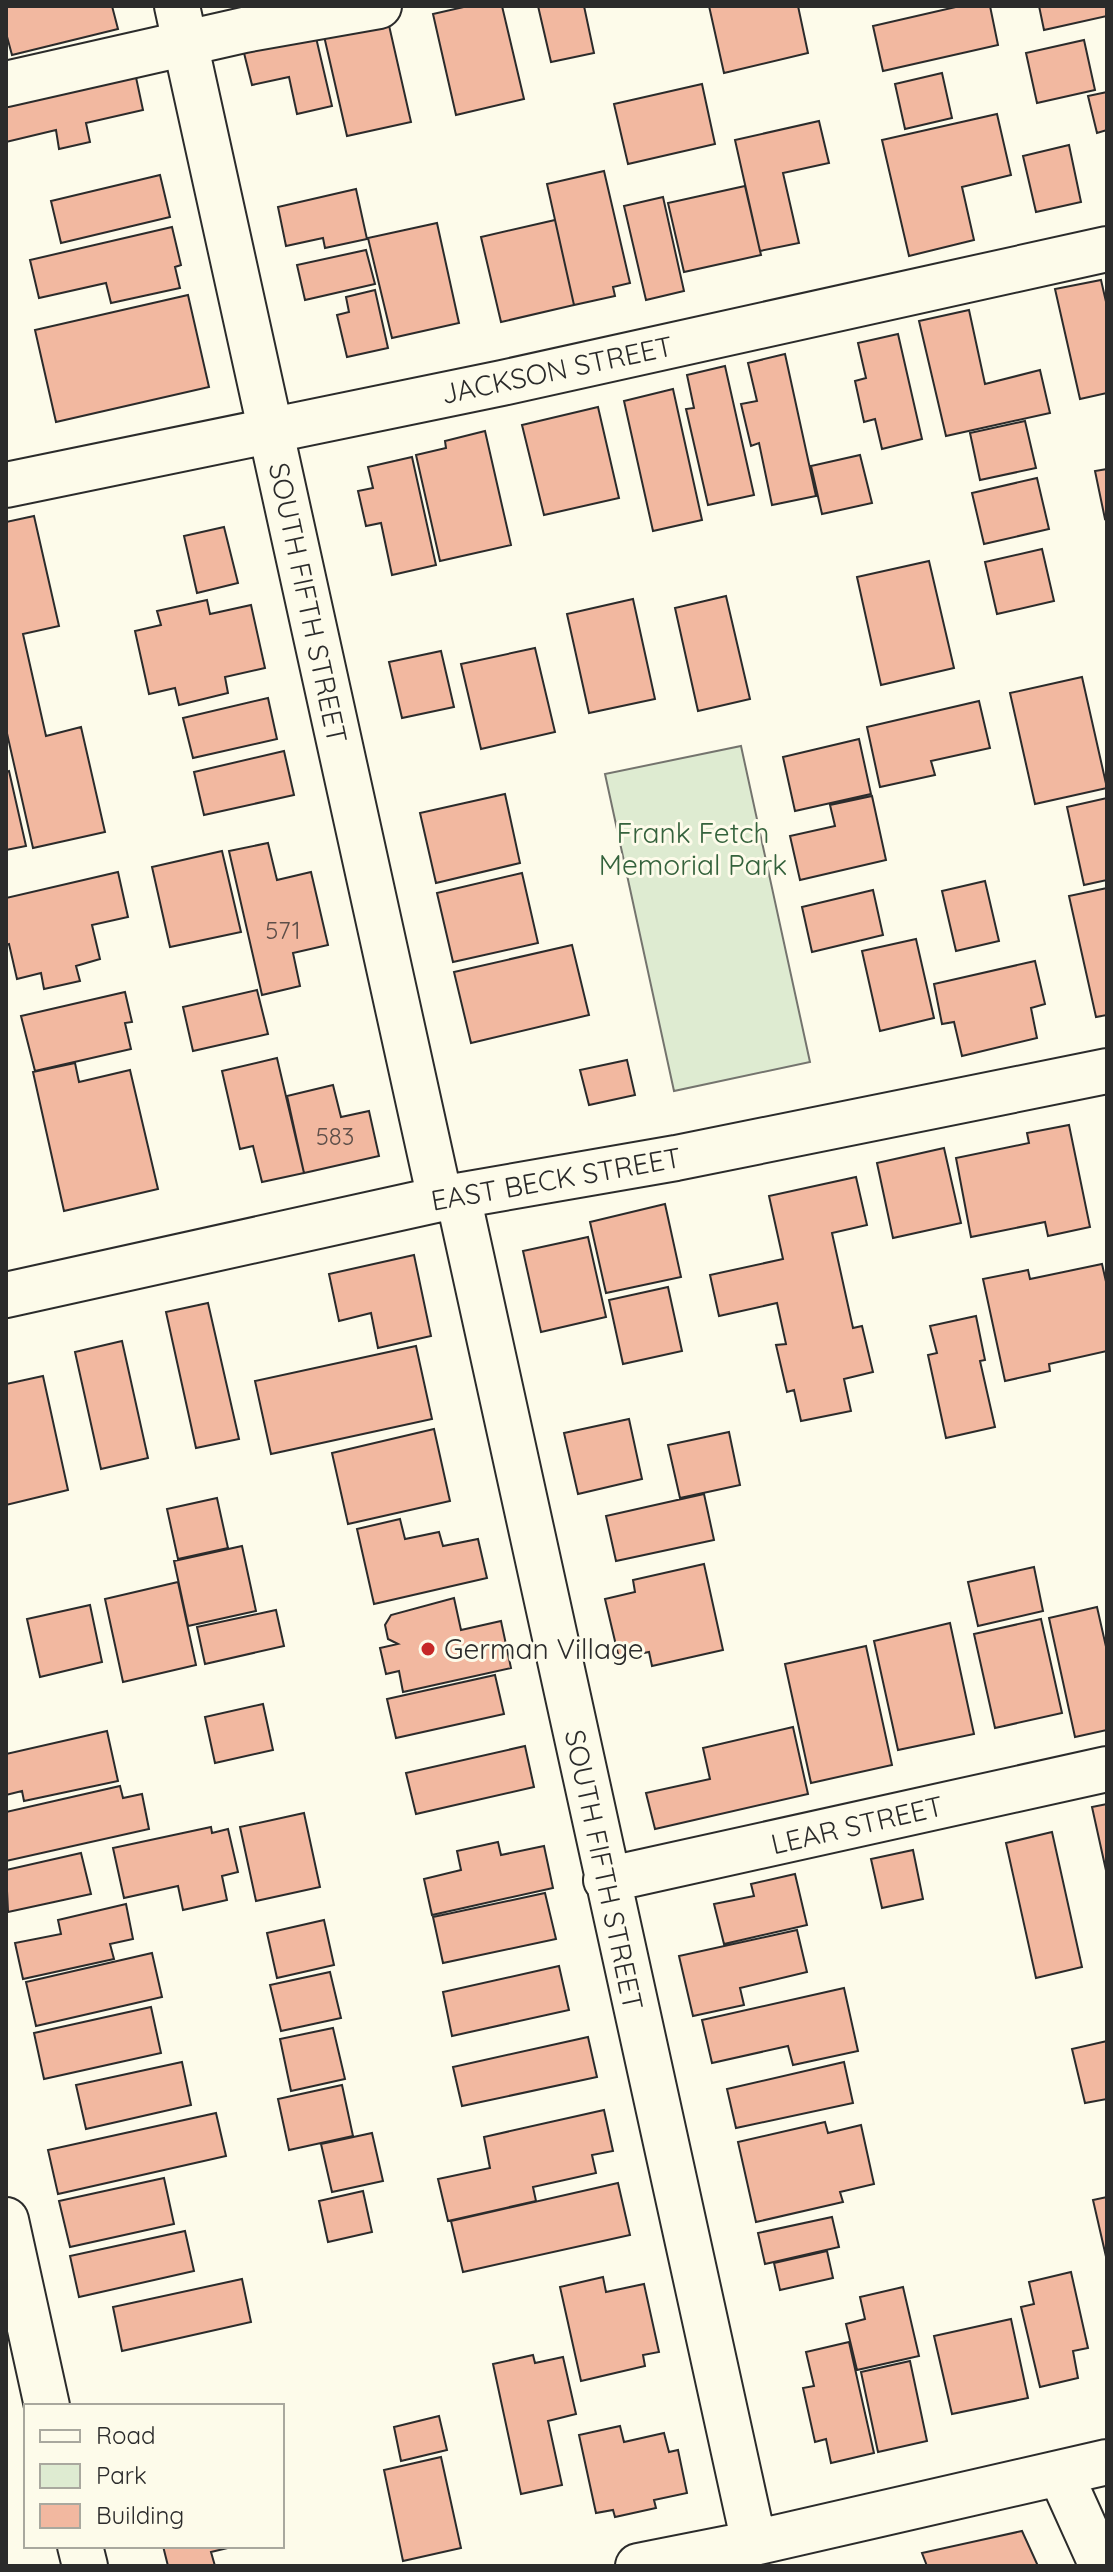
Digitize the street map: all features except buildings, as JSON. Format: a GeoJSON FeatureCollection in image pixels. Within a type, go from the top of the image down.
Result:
{"type":"FeatureCollection","features":[{"type":"Feature","properties":{"kind":"street"},"geometry":{"type":"LineString","coordinates":[[6,84],[181,25],[244,30],[379,6]]}},
{"type":"Feature","properties":{"kind":"street","name":"SOUTH FIFTH STREET"},"geometry":{"type":"LineString","coordinates":[[181,25],[271,431],[606,1880],[754,2543]]}},
{"type":"Feature","properties":{"kind":"street","name":"JACKSON STREET"},"geometry":{"type":"LineString","coordinates":[[6,485],[271,431],[1107,249]]}},
{"type":"Feature","properties":{"kind":"street","name":"EAST BECK STREET"},"geometry":{"type":"LineString","coordinates":[[6,1295],[449,1198],[690,1155],[1107,1071]]}},
{"type":"Feature","properties":{"kind":"street","name":"LEAR STREET"},"geometry":{"type":"LineString","coordinates":[[606,1880],[1107,1769]]}},
{"type":"Feature","properties":{"kind":"street"},"geometry":{"type":"LineString","coordinates":[[6,2220],[47,2404]]}},
{"type":"Feature","properties":{"kind":"street"},"geometry":{"type":"LineString","coordinates":[[638,2566],[754,2543],[1107,2462]]}},
{"type":"Feature","properties":{"kind":"street"},"geometry":{"type":"LineString","coordinates":[[1060,2473],[1102,2566]]}},
{"type":"Feature","properties":{"kind":"green space","name":"Frank Fetch Memorial Park"},"geometry":{"type":"Polygon","coordinates":[[[741,746],[810,1062],[674,1091],[605,774],[741,746]]]}},
{"type":"Feature","properties":{"kind":"place","name":"German Village"},"geometry":{"type":"Point","coordinates":[428,1649]}}]}
